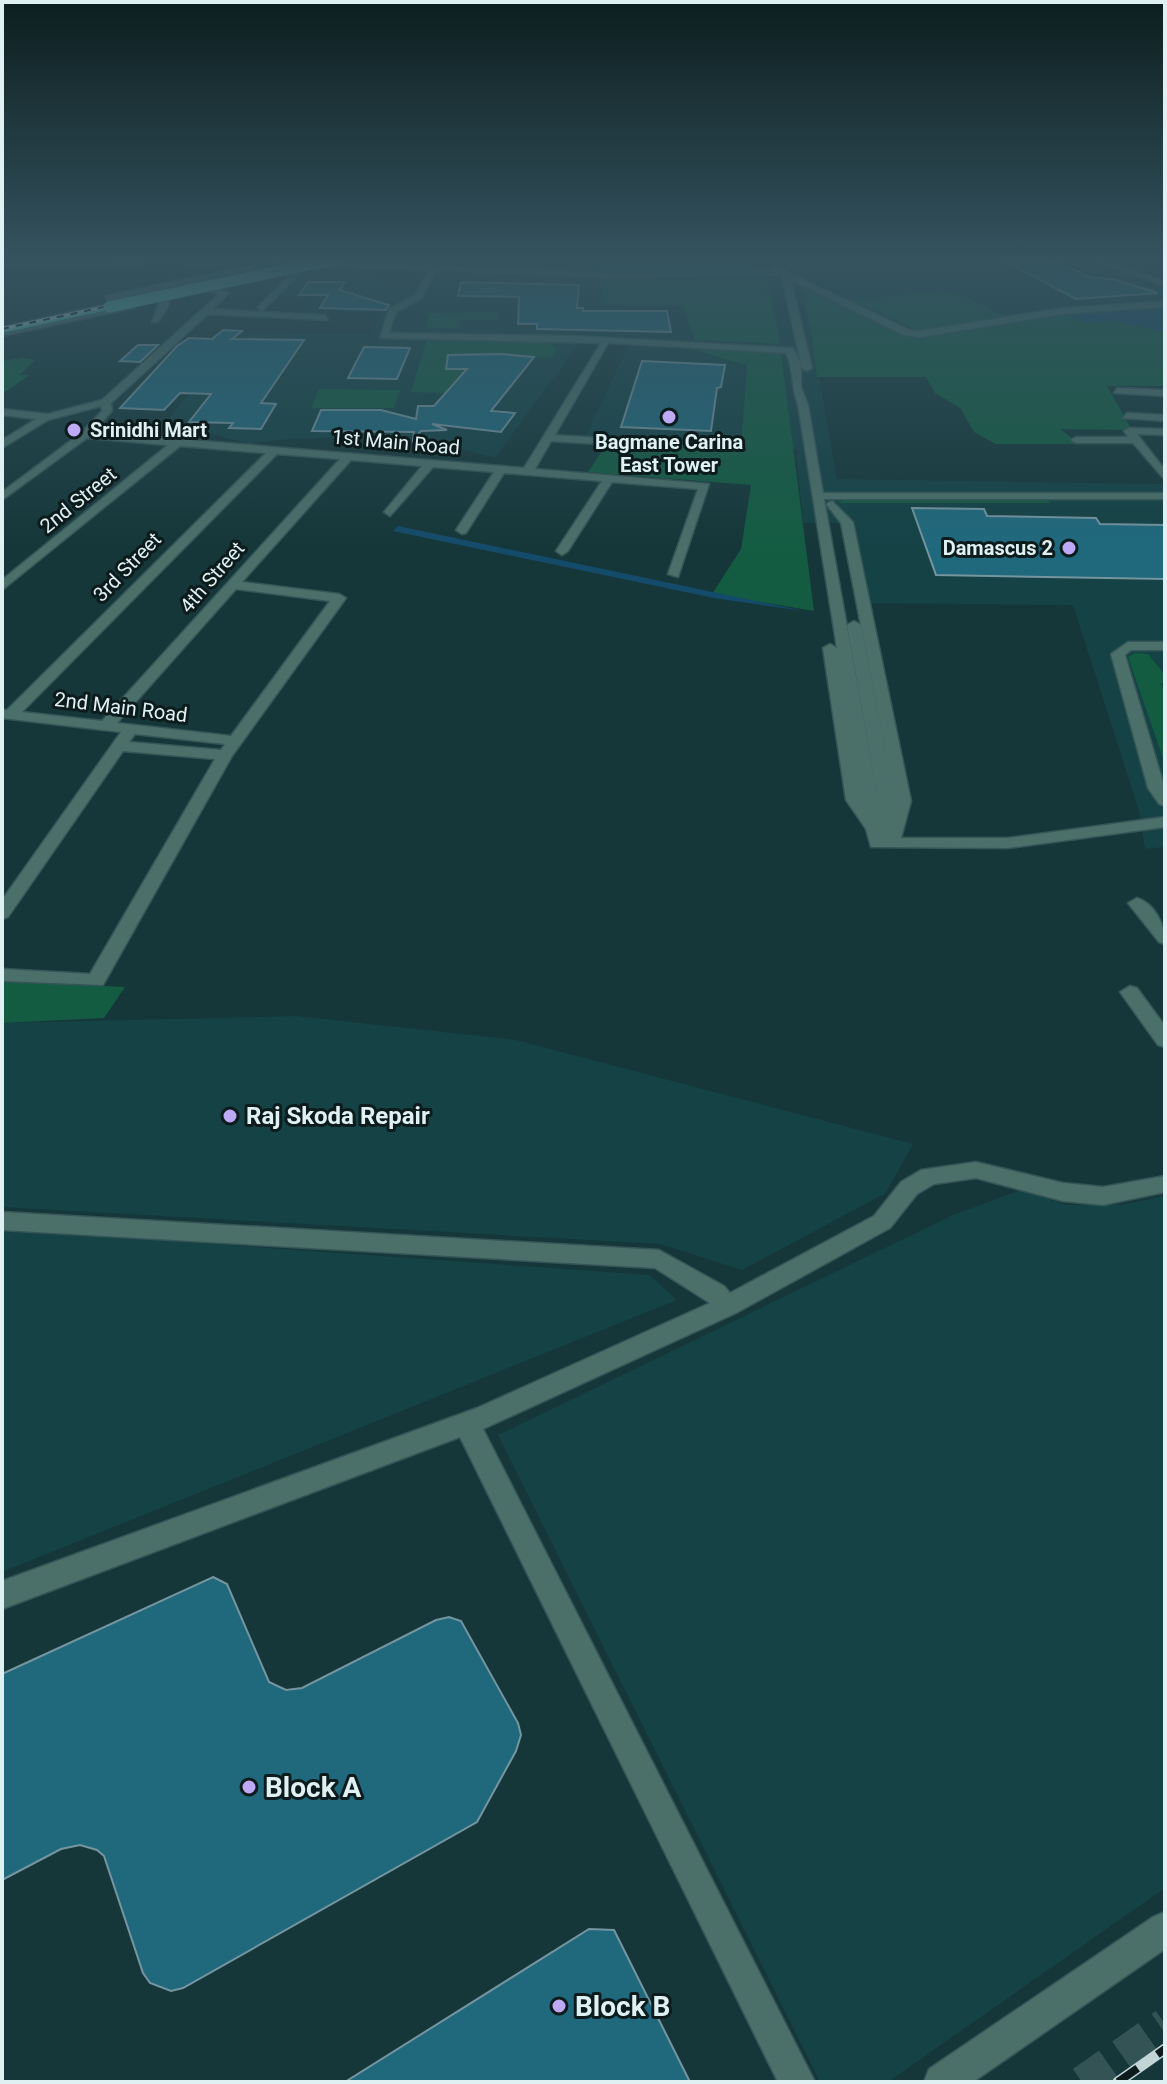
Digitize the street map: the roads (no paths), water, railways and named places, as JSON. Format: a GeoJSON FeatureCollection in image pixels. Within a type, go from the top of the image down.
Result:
{"type":"FeatureCollection","features":[{"type":"Feature","properties":{"kind":"street"},"geometry":{"type":"LineString","coordinates":[[2,445],[44,418],[106,402],[158,355]]}},
{"type":"Feature","properties":{"kind":"street"},"geometry":{"type":"LineString","coordinates":[[528,471],[598,355]]}},
{"type":"Feature","properties":{"kind":"street"},"geometry":{"type":"LineString","coordinates":[[793,355],[796,364],[796,387],[824,497],[887,837]]}},
{"type":"Feature","properties":{"kind":"street"},"geometry":{"type":"LineString","coordinates":[[805,355],[808,388],[815,406],[824,497],[811,521],[854,800],[887,837],[1008,843],[1165,822]]}},
{"type":"Feature","properties":{"kind":"street"},"geometry":{"type":"LineString","coordinates":[[1117,391],[1165,393]]}},
{"type":"Feature","properties":{"kind":"street"},"geometry":{"type":"LineString","coordinates":[[1127,416],[1165,417],[1161,405],[1149,392]]}},
{"type":"Feature","properties":{"kind":"street"},"geometry":{"type":"LineString","coordinates":[[2,497],[87,432],[107,411],[106,402]]}},
{"type":"Feature","properties":{"kind":"street"},"geometry":{"type":"LineString","coordinates":[[1119,403],[1161,405]]}},
{"type":"Feature","properties":{"kind":"street"},"geometry":{"type":"LineString","coordinates":[[2,412],[54,417]]}},
{"type":"Feature","properties":{"kind":"street"},"geometry":{"type":"LineString","coordinates":[[1165,432],[1129,431],[1165,477]]}},
{"type":"Feature","properties":{"kind":"street","name":"1st Main Road"},"geometry":{"type":"LineString","coordinates":[[87,432],[705,486],[674,574]]}},
{"type":"Feature","properties":{"kind":"street"},"geometry":{"type":"LineString","coordinates":[[548,438],[599,441]]}},
{"type":"Feature","properties":{"kind":"street"},"geometry":{"type":"LineString","coordinates":[[1076,440],[1136,440]]}},
{"type":"Feature","properties":{"kind":"street","name":"2nd Street"},"geometry":{"type":"LineString","coordinates":[[2,586],[178,442]]}},
{"type":"Feature","properties":{"kind":"street","name":"3rd Street"},"geometry":{"type":"LineString","coordinates":[[6,714],[275,450]]}},
{"type":"Feature","properties":{"kind":"street","name":"4th Street"},"geometry":{"type":"LineString","coordinates":[[107,725],[349,456]]}},
{"type":"Feature","properties":{"kind":"street"},"geometry":{"type":"LineString","coordinates":[[390,512],[431,462]]}},
{"type":"Feature","properties":{"kind":"street"},"geometry":{"type":"LineString","coordinates":[[462,530],[501,469]]}},
{"type":"Feature","properties":{"kind":"street"},"geometry":{"type":"LineString","coordinates":[[562,551],[609,478]]}},
{"type":"Feature","properties":{"kind":"street"},"geometry":{"type":"LineString","coordinates":[[824,497],[1165,493]]}},
{"type":"Feature","properties":{"kind":"street"},"geometry":{"type":"LineString","coordinates":[[824,497],[847,522],[903,801],[887,837]]}},
{"type":"Feature","properties":{"kind":"street"},"geometry":{"type":"LineString","coordinates":[[2,975],[96,981],[230,748],[339,598],[231,585]]}},
{"type":"Feature","properties":{"kind":"street"},"geometry":{"type":"LineString","coordinates":[[1165,646],[1128,646],[1118,654],[1156,788],[1165,801]]}},
{"type":"Feature","properties":{"kind":"street","name":"2nd Main Road"},"geometry":{"type":"LineString","coordinates":[[6,714],[107,725],[230,748]]}},
{"type":"Feature","properties":{"kind":"street"},"geometry":{"type":"LineString","coordinates":[[2,913],[131,729]]}},
{"type":"Feature","properties":{"kind":"street"},"geometry":{"type":"LineString","coordinates":[[118,746],[230,748]]}},
{"type":"Feature","properties":{"kind":"street"},"geometry":{"type":"LineString","coordinates":[[887,837],[1002,833],[1165,814]]}},
{"type":"Feature","properties":{"kind":"street"},"geometry":{"type":"LineString","coordinates":[[1137,903],[1165,938]]}},
{"type":"Feature","properties":{"kind":"street"},"geometry":{"type":"LineString","coordinates":[[1130,992],[1165,1040]]}},
{"type":"Feature","properties":{"kind":"street"},"geometry":{"type":"LineString","coordinates":[[2,1595],[309,1479],[467,1424],[727,1306],[882,1222],[909,1188],[929,1176],[976,1170],[1063,1192],[1103,1196],[1165,1184]]}},
{"type":"Feature","properties":{"kind":"street"},"geometry":{"type":"LineString","coordinates":[[2,1221],[659,1259],[716,1293],[727,1306]]}},
{"type":"Feature","properties":{"kind":"street"},"geometry":{"type":"LineString","coordinates":[[467,1424],[797,2082]]}},
{"type":"Feature","properties":{"kind":"street"},"geometry":{"type":"LineString","coordinates":[[942,2082],[1165,1929]]}},
{"type":"Feature","properties":{"kind":"tunnel"},"geometry":{"type":"LineString","coordinates":[[1082,2082],[1165,2024]]}},
{"type":"Feature","properties":{"kind":"railway"},"geometry":{"type":"LineString","coordinates":[[1118,2082],[1165,2049]]}},
{"type":"Feature","properties":{"kind":"place","name":"Bagmane Carina East Tower"},"geometry":{"type":"Point","coordinates":[669,417]}},
{"type":"Feature","properties":{"kind":"place","name":"Srinidhi Mart"},"geometry":{"type":"Point","coordinates":[74,430]}},
{"type":"Feature","properties":{"kind":"place","name":"Damascus 2"},"geometry":{"type":"Point","coordinates":[1069,548]}},
{"type":"Feature","properties":{"kind":"place","name":"Raj Skoda Repair"},"geometry":{"type":"Point","coordinates":[230,1116]}},
{"type":"Feature","properties":{"kind":"place","name":"Block A"},"geometry":{"type":"Point","coordinates":[249,1787]}},
{"type":"Feature","properties":{"kind":"place","name":"Block B"},"geometry":{"type":"Point","coordinates":[559,2006]}}]}
